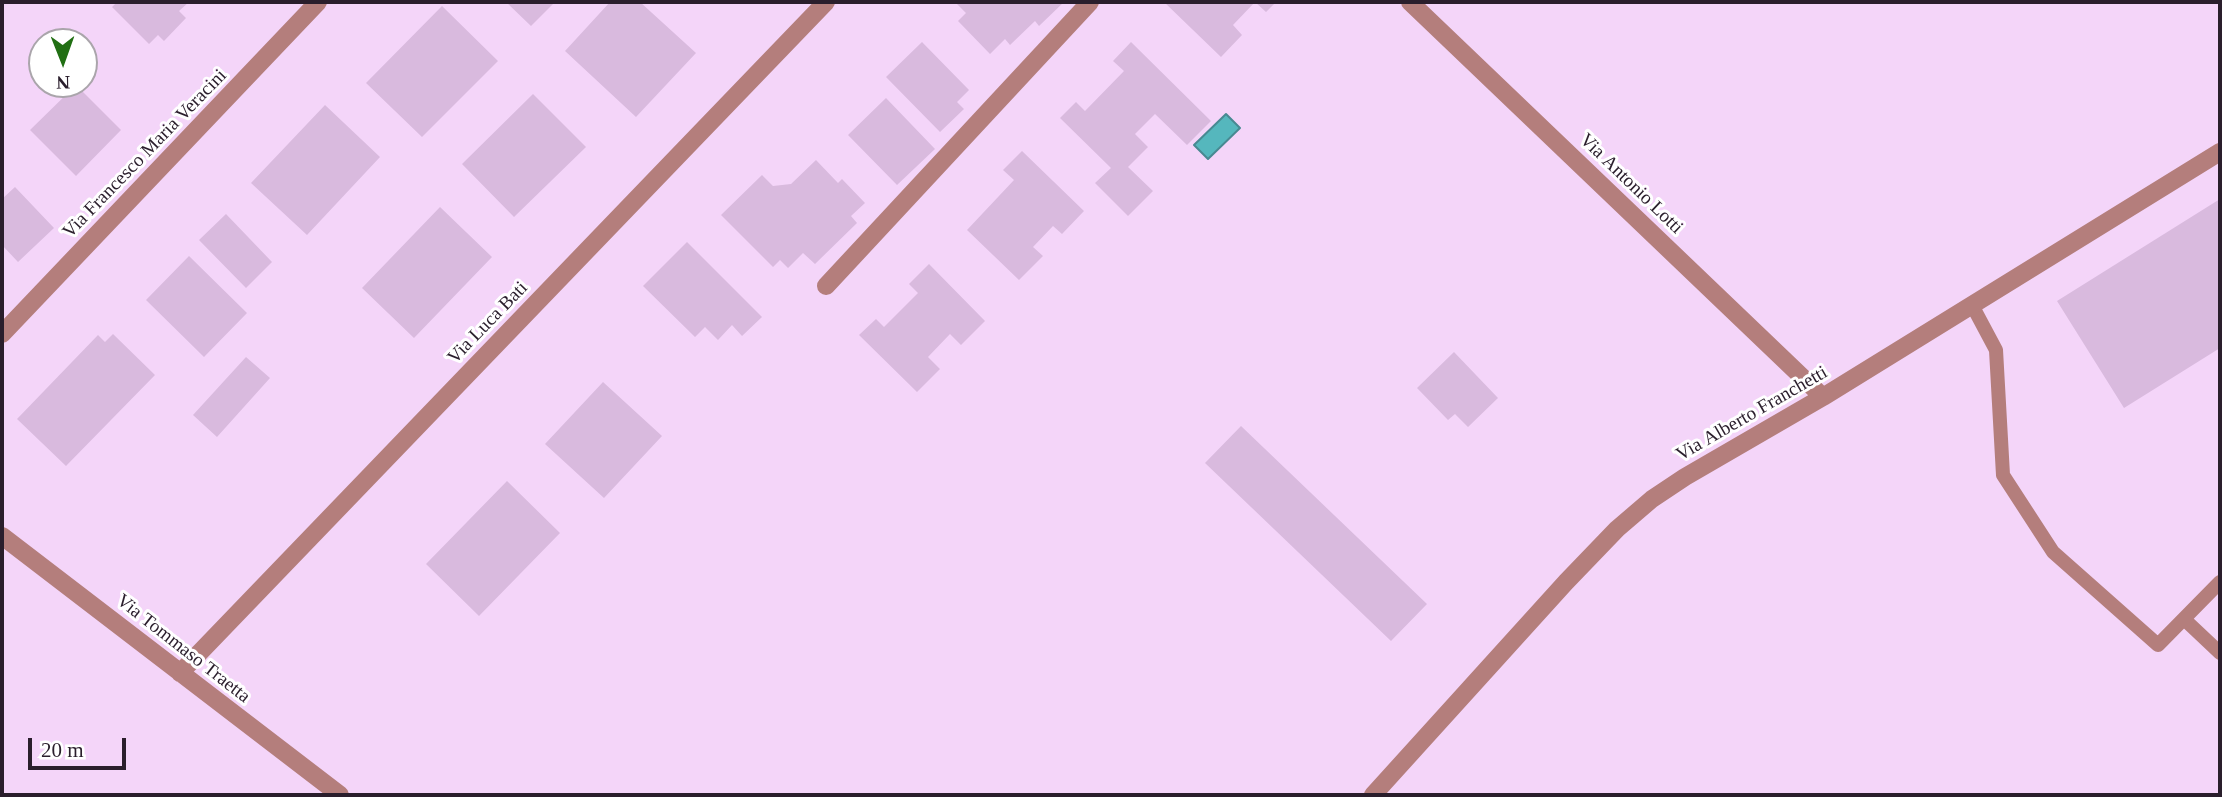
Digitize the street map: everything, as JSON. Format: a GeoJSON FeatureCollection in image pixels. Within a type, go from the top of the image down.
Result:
{"type":"FeatureCollection","features":[{"type":"Feature","properties":{"kind":"street","name":"Via Francesco Maria Veracini"},"geometry":{"type":"LineString","coordinates":[[2,334],[318,2]]}},
{"type":"Feature","properties":{"kind":"street","name":"Via Luca Bati"},"geometry":{"type":"LineString","coordinates":[[180,673],[826,2]]}},
{"type":"Feature","properties":{"kind":"street"},"geometry":{"type":"LineString","coordinates":[[826,286],[1090,2]]}},
{"type":"Feature","properties":{"kind":"street","name":"Via Antonio Lotti"},"geometry":{"type":"LineString","coordinates":[[1410,2],[1823,397]]}},
{"type":"Feature","properties":{"kind":"street","name":"Via Alberto Franchetti"},"geometry":{"type":"LineString","coordinates":[[1373,795],[1617,529],[1685,477],[1823,397],[2220,152]]}},
{"type":"Feature","properties":{"kind":"street","name":"Via Tommaso Traetta"},"geometry":{"type":"LineString","coordinates":[[2,536],[340,795]]}},
{"type":"Feature","properties":{"kind":"lane"},"geometry":{"type":"LineString","coordinates":[[1972,305],[1996,350],[2003,475],[2053,552],[2158,645],[2220,582]]}},
{"type":"Feature","properties":{"kind":"lane"},"geometry":{"type":"LineString","coordinates":[[2184,619],[2220,653]]}},
{"type":"Feature","properties":{"kind":"shaded area"},"geometry":{"type":"Polygon","coordinates":[[[1226,114],[1240,128],[1208,159],[1194,145],[1226,114]]]}},
{"type":"Feature","properties":{"kind":"building"},"geometry":{"type":"Polygon","coordinates":[[[117,2],[189,2],[179,11],[186,18],[164,41],[158,35],[149,44],[112,7],[117,2]]]}},
{"type":"Feature","properties":{"kind":"building"},"geometry":{"type":"Polygon","coordinates":[[[506,2],[555,2],[531,26],[506,2]]]}},
{"type":"Feature","properties":{"kind":"building"},"geometry":{"type":"Polygon","coordinates":[[[610,2],[640,2],[696,53],[636,117],[565,51],[610,2]]]}},
{"type":"Feature","properties":{"kind":"building"},"geometry":{"type":"Polygon","coordinates":[[[955,2],[1064,2],[1039,26],[1035,21],[1010,45],[1005,39],[990,54],[958,21],[966,13],[955,2]]]}},
{"type":"Feature","properties":{"kind":"building"},"geometry":{"type":"Polygon","coordinates":[[[1164,2],[1255,2],[1233,25],[1242,35],[1221,57],[1164,2]]]}},
{"type":"Feature","properties":{"kind":"building"},"geometry":{"type":"Polygon","coordinates":[[[1255,2],[1276,2],[1266,12],[1255,2]]]}},
{"type":"Feature","properties":{"kind":"building"},"geometry":{"type":"Polygon","coordinates":[[[442,6],[498,61],[422,137],[366,83],[442,6]]]}},
{"type":"Feature","properties":{"kind":"building"},"geometry":{"type":"Polygon","coordinates":[[[922,42],[969,90],[957,102],[964,109],[940,132],[886,77],[922,42]]]}},
{"type":"Feature","properties":{"kind":"building"},"geometry":{"type":"Polygon","coordinates":[[[1131,42],[1211,121],[1187,145],[1155,114],[1135,134],[1148,147],[1128,167],[1153,191],[1128,216],[1095,183],[1111,168],[1060,118],[1076,102],[1085,111],[1124,71],[1113,61],[1131,42]]]}},
{"type":"Feature","properties":{"kind":"building"},"geometry":{"type":"Polygon","coordinates":[[[533,94],[586,147],[514,217],[462,164],[533,94]]]}},
{"type":"Feature","properties":{"kind":"building"},"geometry":{"type":"Polygon","coordinates":[[[63,98],[89,98],[121,130],[76,176],[30,130],[63,98]]]}},
{"type":"Feature","properties":{"kind":"building"},"geometry":{"type":"Polygon","coordinates":[[[886,98],[935,149],[897,185],[848,135],[886,98]]]}},
{"type":"Feature","properties":{"kind":"building"},"geometry":{"type":"Polygon","coordinates":[[[325,105],[380,157],[307,235],[251,183],[325,105]]]}},
{"type":"Feature","properties":{"kind":"building"},"geometry":{"type":"Polygon","coordinates":[[[1022,151],[1084,211],[1062,234],[1053,226],[1033,247],[1043,256],[1019,280],[967,230],[1014,180],[1003,170],[1022,151]]]}},
{"type":"Feature","properties":{"kind":"building"},"geometry":{"type":"Polygon","coordinates":[[[816,160],[838,183],[842,179],[865,203],[851,216],[857,223],[815,264],[803,253],[788,268],[780,260],[773,267],[721,215],[762,175],[773,186],[791,184],[816,160]]]}},
{"type":"Feature","properties":{"kind":"building"},"geometry":{"type":"Polygon","coordinates":[[[15,187],[54,228],[18,262],[2,245],[2,199],[15,187]]]}},
{"type":"Feature","properties":{"kind":"building"},"geometry":{"type":"Polygon","coordinates":[[[2220,199],[2220,348],[2124,408],[2057,301],[2220,199]]]}},
{"type":"Feature","properties":{"kind":"building"},"geometry":{"type":"Polygon","coordinates":[[[440,207],[492,257],[414,338],[362,288],[440,207]]]}},
{"type":"Feature","properties":{"kind":"building"},"geometry":{"type":"Polygon","coordinates":[[[226,214],[272,262],[246,288],[199,240],[226,214]]]}},
{"type":"Feature","properties":{"kind":"building"},"geometry":{"type":"Polygon","coordinates":[[[687,242],[762,317],[742,336],[732,325],[718,340],[705,327],[695,337],[643,286],[687,242]]]}},
{"type":"Feature","properties":{"kind":"building"},"geometry":{"type":"Polygon","coordinates":[[[189,256],[247,313],[204,357],[146,300],[189,256]]]}},
{"type":"Feature","properties":{"kind":"building"},"geometry":{"type":"Polygon","coordinates":[[[929,264],[985,321],[961,345],[950,334],[928,357],[940,369],[917,392],[859,335],[876,319],[884,327],[918,293],[909,284],[929,264]]]}},
{"type":"Feature","properties":{"kind":"building"},"geometry":{"type":"Polygon","coordinates":[[[113,334],[155,375],[66,466],[17,419],[98,335],[105,342],[113,334]]]}},
{"type":"Feature","properties":{"kind":"building"},"geometry":{"type":"Polygon","coordinates":[[[1454,352],[1498,398],[1468,427],[1455,414],[1448,420],[1417,388],[1454,352]]]}},
{"type":"Feature","properties":{"kind":"building"},"geometry":{"type":"Polygon","coordinates":[[[246,357],[270,378],[217,437],[193,415],[246,357]]]}},
{"type":"Feature","properties":{"kind":"building"},"geometry":{"type":"Polygon","coordinates":[[[603,382],[662,436],[604,498],[545,444],[603,382]]]}},
{"type":"Feature","properties":{"kind":"building"},"geometry":{"type":"Polygon","coordinates":[[[1241,426],[1427,604],[1391,641],[1205,463],[1241,426]]]}},
{"type":"Feature","properties":{"kind":"building"},"geometry":{"type":"Polygon","coordinates":[[[507,481],[560,533],[479,616],[426,564],[507,481]]]}}]}
